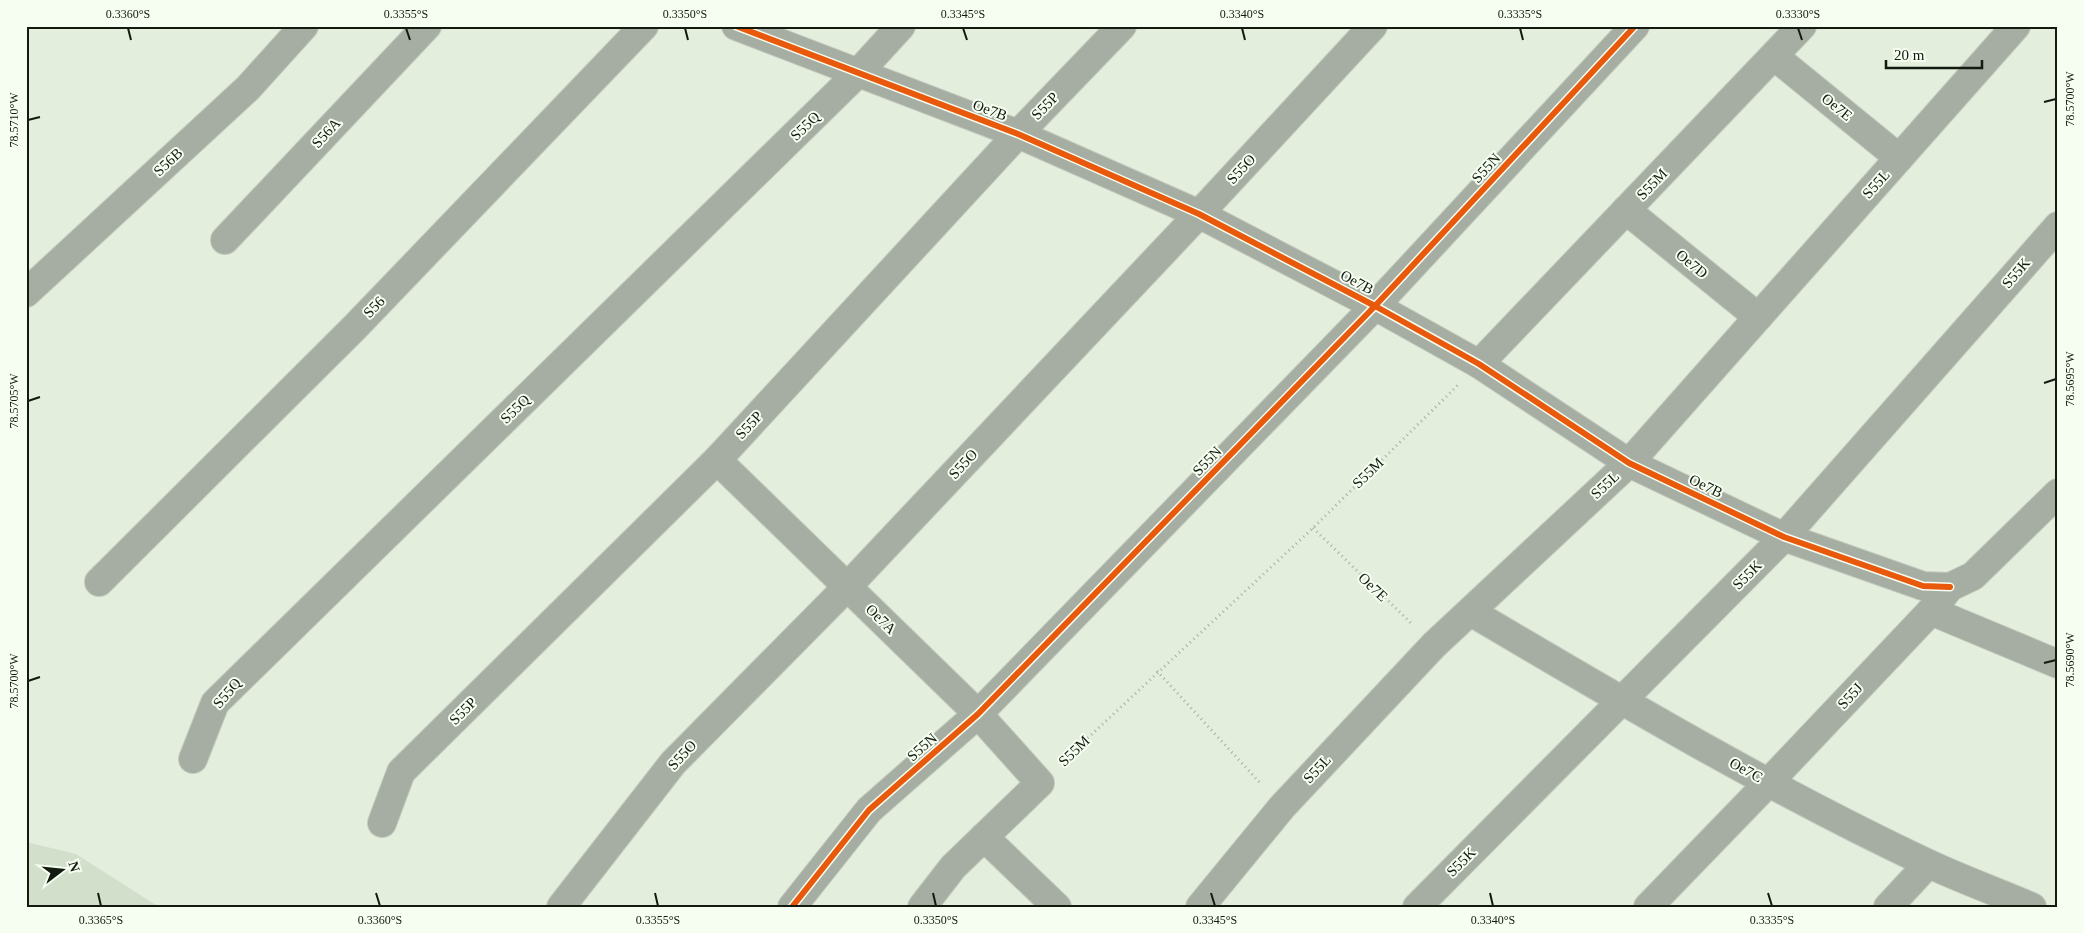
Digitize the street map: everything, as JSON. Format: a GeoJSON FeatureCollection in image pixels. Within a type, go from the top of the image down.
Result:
{"type":"FeatureCollection","features":[{"type":"Feature","properties":{"kind":"street","name":"S56B"},"geometry":{"type":"LineString","coordinates":[[26,293],[248,88],[304,26]]}},
{"type":"Feature","properties":{"kind":"street","name":"S56A"},"geometry":{"type":"LineString","coordinates":[[226,240],[426,26]]}},
{"type":"Feature","properties":{"kind":"street","name":"S56"},"geometry":{"type":"LineString","coordinates":[[98,582],[354,327],[644,26]]}},
{"type":"Feature","properties":{"kind":"street","name":"Oe7B"},"geometry":{"type":"LineString","coordinates":[[736,26],[1018,134],[1199,214],[1375,306],[1479,364],[1629,463],[1784,537],[1923,586],[1950,587]]}},
{"type":"Feature","properties":{"kind":"street"},"geometry":{"type":"LineString","coordinates":[[858,73],[901,26]]}},
{"type":"Feature","properties":{"kind":"street","name":"S55P"},"geometry":{"type":"LineString","coordinates":[[382,823],[401,772],[717,460],[1018,134],[1122,26]]}},
{"type":"Feature","properties":{"kind":"street","name":"S55O"},"geometry":{"type":"LineString","coordinates":[[561,907],[673,763],[847,586],[1199,214],[1373,26]]}},
{"type":"Feature","properties":{"kind":"street","name":"S55N"},"geometry":{"type":"LineString","coordinates":[[792,907],[869,810],[978,714],[1375,306],[1635,26]]}},
{"type":"Feature","properties":{"kind":"street","name":"S55M"},"geometry":{"type":"LineString","coordinates":[[1479,364],[1802,26]]}},
{"type":"Feature","properties":{"kind":"street","name":"S55L"},"geometry":{"type":"LineString","coordinates":[[1200,907],[1282,807],[1434,645],[1629,463],[2016,26]]}},
{"type":"Feature","properties":{"kind":"street","name":"Oe7E"},"geometry":{"type":"LineString","coordinates":[[1774,56],[1899,158]]}},
{"type":"Feature","properties":{"kind":"street","name":"S55Q"},"geometry":{"type":"LineString","coordinates":[[193,759],[215,703],[858,73]]}},
{"type":"Feature","properties":{"kind":"street","name":"Oe7D"},"geometry":{"type":"LineString","coordinates":[[1626,210],[1758,317]]}},
{"type":"Feature","properties":{"kind":"street","name":"S55K"},"geometry":{"type":"LineString","coordinates":[[1416,907],[1784,537],[2058,226]]}},
{"type":"Feature","properties":{"kind":"street","name":"Oe7A"},"geometry":{"type":"LineString","coordinates":[[717,460],[978,714],[1040,784]]}},
{"type":"Feature","properties":{"kind":"street","name":"S55J"},"geometry":{"type":"LineString","coordinates":[[1648,907],[1931,611],[1950,587],[1973,576],[2058,493]]}},
{"type":"Feature","properties":{"kind":"street"},"geometry":{"type":"LineString","coordinates":[[1931,611],[2058,664]]}},
{"type":"Feature","properties":{"kind":"street","name":"Oe7C"},"geometry":{"type":"LineString","coordinates":[[1470,612],[1622,701],[1768,783],[1928,864],[1971,894],[2032,907]]}},
{"type":"Feature","properties":{"kind":"street"},"geometry":{"type":"LineString","coordinates":[[922,907],[953,867],[1040,784]]}},
{"type":"Feature","properties":{"kind":"street"},"geometry":{"type":"LineString","coordinates":[[984,837],[1057,907]]}},
{"type":"Feature","properties":{"kind":"street"},"geometry":{"type":"LineString","coordinates":[[1888,907],[1928,864]]}},
{"type":"Feature","properties":{"kind":"path"},"geometry":{"type":"LineString","coordinates":[[1157,671],[1282,807]]}},
{"type":"Feature","properties":{"kind":"green space"},"geometry":{"type":"Polygon","coordinates":[[[26,842],[76,854],[159,907],[26,907],[26,842]]]}},
{"type":"Feature","properties":{"kind":"cycle path"},"geometry":{"type":"LineString","coordinates":[[736,26],[1018,134],[1199,214],[1375,306],[1479,364],[1629,463],[1784,537],[1923,586],[1950,587]]}},
{"type":"Feature","properties":{"kind":"cycle path"},"geometry":{"type":"LineString","coordinates":[[792,907],[869,810],[978,714],[1375,306],[1635,26]]}}]}
